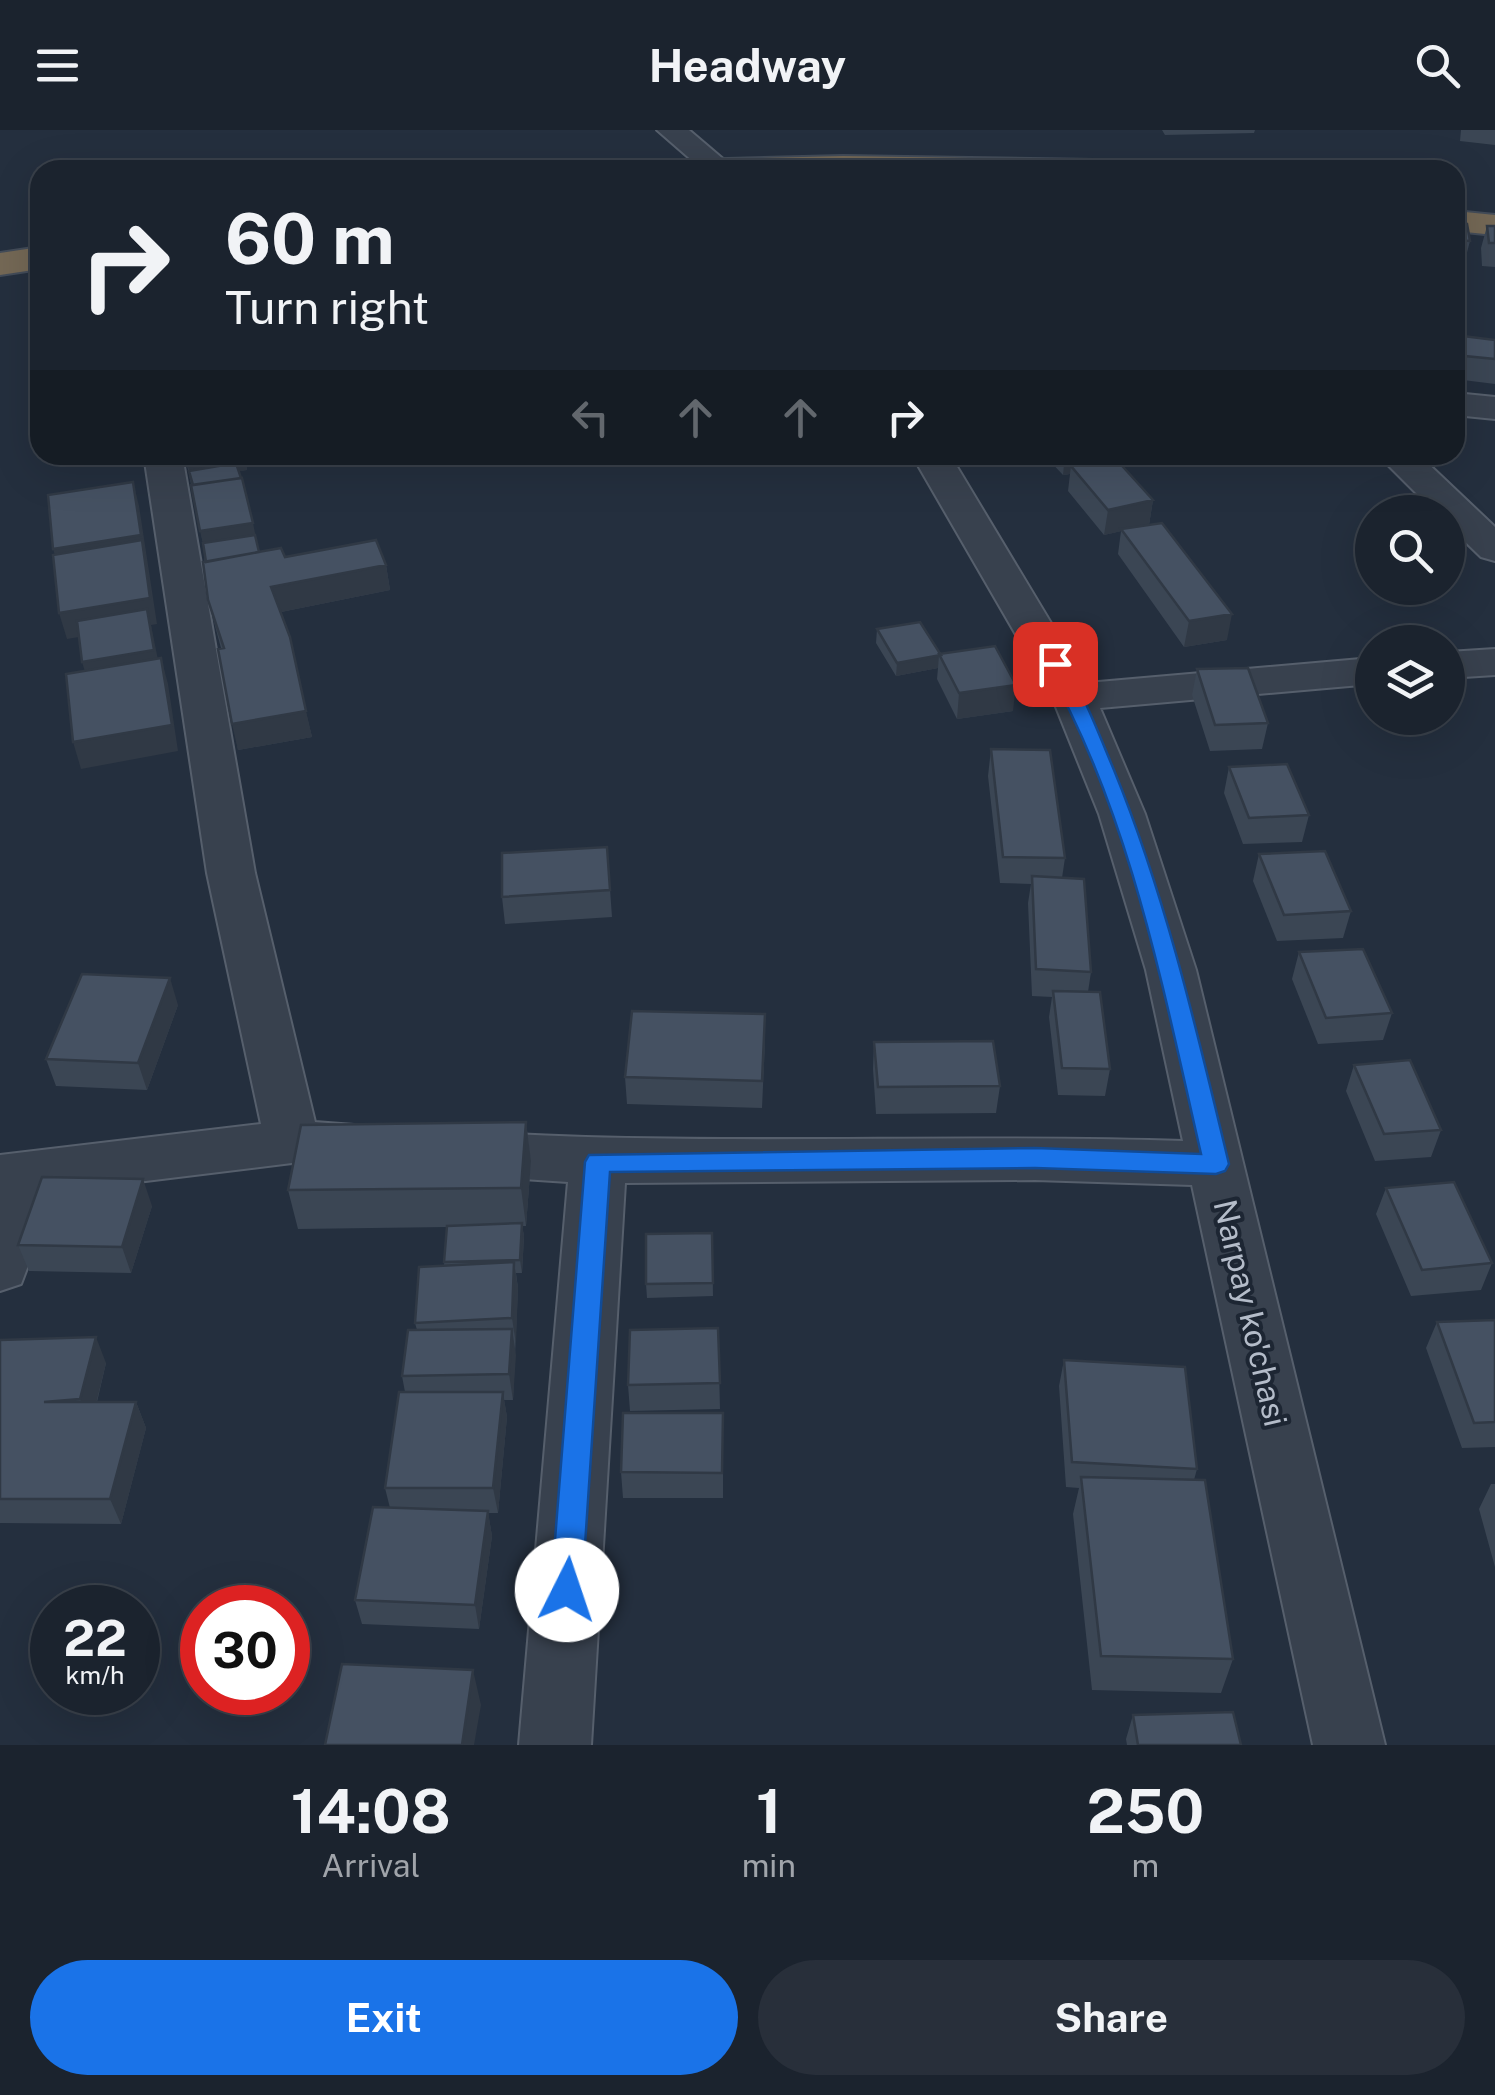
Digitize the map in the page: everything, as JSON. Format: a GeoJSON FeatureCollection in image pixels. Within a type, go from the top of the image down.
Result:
{"type":"FeatureCollection","features":[{"type":"Feature","properties":{"kind":"highway"},"geometry":{"type":"LineString","coordinates":[[1465,199],[1495,202]]}},
{"type":"Feature","properties":{"kind":"highway"},"geometry":{"type":"LineString","coordinates":[[1465,222],[1495,225]]}},
{"type":"Feature","properties":{"kind":"highway"},"geometry":{"type":"LineString","coordinates":[[0,242],[30,238]]}},
{"type":"Feature","properties":{"kind":"highway"},"geometry":{"type":"LineString","coordinates":[[0,264],[30,260]]}},
{"type":"Feature","properties":{"kind":"street"},"geometry":{"type":"LineString","coordinates":[[670,130],[709,160]]}},
{"type":"Feature","properties":{"kind":"street"},"geometry":{"type":"LineString","coordinates":[[1465,405],[1495,408]]}},
{"type":"Feature","properties":{"kind":"street"},"geometry":{"type":"LineString","coordinates":[[164,465],[231,873],[292,1142]]}},
{"type":"Feature","properties":{"kind":"street","name":"Narpay ko'chasi"},"geometry":{"type":"LineString","coordinates":[[937,465],[1074,697],[1122,814],[1165,952],[1349,1745]]}},
{"type":"Feature","properties":{"kind":"street"},"geometry":{"type":"LineString","coordinates":[[1407,465],[1495,550]]}},
{"type":"Feature","properties":{"kind":"street"},"geometry":{"type":"LineString","coordinates":[[1465,664],[1495,662]]}},
{"type":"Feature","properties":{"kind":"street"},"geometry":{"type":"LineString","coordinates":[[1074,697],[1355,672]]}},
{"type":"Feature","properties":{"kind":"street"},"geometry":{"type":"LineString","coordinates":[[0,1266],[18,1174],[292,1142],[598,1162],[1035,1158],[1216,1164]]}},
{"type":"Feature","properties":{"kind":"street"},"geometry":{"type":"LineString","coordinates":[[556,1745],[598,1162]]}},
{"type":"Feature","properties":{"kind":"building"},"geometry":{"type":"Polygon","coordinates":[[[1487,226],[1495,226],[1495,243],[1489,243],[1487,226]]]}},
{"type":"Feature","properties":{"kind":"building"},"geometry":{"type":"Polygon","coordinates":[[[1465,336],[1495,340],[1495,359],[1465,356],[1465,336]]]}},
{"type":"Feature","properties":{"kind":"building"},"geometry":{"type":"Polygon","coordinates":[[[237,465],[241,478],[193,485],[189,471],[237,465]]]}},
{"type":"Feature","properties":{"kind":"building"},"geometry":{"type":"Polygon","coordinates":[[[1121,465],[1153,500],[1108,510],[1071,466],[1121,465]]]}},
{"type":"Feature","properties":{"kind":"building"},"geometry":{"type":"Polygon","coordinates":[[[242,478],[253,523],[200,531],[191,485],[242,478]]]}},
{"type":"Feature","properties":{"kind":"building"},"geometry":{"type":"Polygon","coordinates":[[[133,482],[141,535],[53,549],[48,495],[133,482]]]}},
{"type":"Feature","properties":{"kind":"building"},"geometry":{"type":"Polygon","coordinates":[[[1162,523],[1232,614],[1189,621],[1121,529],[1162,523]]]}},
{"type":"Feature","properties":{"kind":"building"},"geometry":{"type":"Polygon","coordinates":[[[255,535],[259,552],[206,562],[203,543],[255,535]]]}},
{"type":"Feature","properties":{"kind":"building"},"geometry":{"type":"Polygon","coordinates":[[[142,540],[150,598],[59,613],[53,555],[142,540]]]}},
{"type":"Feature","properties":{"kind":"building"},"geometry":{"type":"Polygon","coordinates":[[[376,540],[386,565],[271,587],[290,637],[306,711],[232,724],[218,649],[224,648],[208,600],[203,562],[281,548],[285,557],[376,540]]]}},
{"type":"Feature","properties":{"kind":"building"},"geometry":{"type":"Polygon","coordinates":[[[147,609],[154,650],[82,662],[77,621],[147,609]]]}},
{"type":"Feature","properties":{"kind":"building"},"geometry":{"type":"Polygon","coordinates":[[[920,622],[941,655],[897,663],[877,629],[920,622]]]}},
{"type":"Feature","properties":{"kind":"building"},"geometry":{"type":"Polygon","coordinates":[[[995,646],[1016,685],[959,693],[939,654],[995,646]]]}},
{"type":"Feature","properties":{"kind":"building"},"geometry":{"type":"Polygon","coordinates":[[[161,658],[172,725],[73,742],[66,674],[161,658]]]}},
{"type":"Feature","properties":{"kind":"building"},"geometry":{"type":"Polygon","coordinates":[[[1248,668],[1268,723],[1215,725],[1197,669],[1248,668]]]}},
{"type":"Feature","properties":{"kind":"building"},"geometry":{"type":"Polygon","coordinates":[[[991,749],[1050,750],[1065,858],[1003,857],[991,749]]]}},
{"type":"Feature","properties":{"kind":"building"},"geometry":{"type":"Polygon","coordinates":[[[1287,764],[1309,815],[1249,818],[1229,767],[1287,764]]]}},
{"type":"Feature","properties":{"kind":"building"},"geometry":{"type":"Polygon","coordinates":[[[607,847],[610,890],[502,897],[502,853],[607,847]]]}},
{"type":"Feature","properties":{"kind":"building"},"geometry":{"type":"Polygon","coordinates":[[[1325,851],[1351,911],[1284,915],[1259,854],[1325,851]]]}},
{"type":"Feature","properties":{"kind":"building"},"geometry":{"type":"Polygon","coordinates":[[[1032,876],[1084,879],[1091,972],[1036,969],[1032,876]]]}},
{"type":"Feature","properties":{"kind":"building"},"geometry":{"type":"Polygon","coordinates":[[[1363,949],[1392,1013],[1326,1018],[1299,952],[1363,949]]]}},
{"type":"Feature","properties":{"kind":"building"},"geometry":{"type":"Polygon","coordinates":[[[82,974],[170,978],[138,1063],[46,1059],[82,974]]]}},
{"type":"Feature","properties":{"kind":"building"},"geometry":{"type":"Polygon","coordinates":[[[1053,991],[1100,992],[1110,1069],[1062,1068],[1053,991]]]}},
{"type":"Feature","properties":{"kind":"building"},"geometry":{"type":"Polygon","coordinates":[[[632,1011],[765,1014],[762,1081],[625,1077],[632,1011]]]}},
{"type":"Feature","properties":{"kind":"building"},"geometry":{"type":"Polygon","coordinates":[[[993,1041],[1000,1086],[878,1087],[874,1042],[993,1041]]]}},
{"type":"Feature","properties":{"kind":"building"},"geometry":{"type":"Polygon","coordinates":[[[1410,1060],[1441,1130],[1384,1134],[1354,1065],[1410,1060]]]}},
{"type":"Feature","properties":{"kind":"building"},"geometry":{"type":"Polygon","coordinates":[[[526,1122],[521,1188],[288,1190],[301,1125],[526,1122]]]}},
{"type":"Feature","properties":{"kind":"building"},"geometry":{"type":"Polygon","coordinates":[[[42,1177],[143,1179],[122,1247],[18,1245],[42,1177]]]}},
{"type":"Feature","properties":{"kind":"building"},"geometry":{"type":"Polygon","coordinates":[[[1454,1182],[1492,1263],[1422,1270],[1386,1188],[1454,1182]]]}},
{"type":"Feature","properties":{"kind":"building"},"geometry":{"type":"Polygon","coordinates":[[[522,1223],[520,1260],[444,1262],[447,1226],[522,1223]]]}},
{"type":"Feature","properties":{"kind":"building"},"geometry":{"type":"Polygon","coordinates":[[[712,1233],[713,1283],[646,1284],[646,1234],[712,1233]]]}},
{"type":"Feature","properties":{"kind":"building"},"geometry":{"type":"Polygon","coordinates":[[[514,1262],[512,1318],[415,1323],[419,1267],[514,1262]]]}},
{"type":"Feature","properties":{"kind":"building"},"geometry":{"type":"Polygon","coordinates":[[[1495,1320],[1495,1422],[1474,1423],[1437,1322],[1495,1320]]]}},
{"type":"Feature","properties":{"kind":"building"},"geometry":{"type":"Polygon","coordinates":[[[718,1328],[720,1383],[628,1385],[630,1330],[718,1328]]]}},
{"type":"Feature","properties":{"kind":"building"},"geometry":{"type":"Polygon","coordinates":[[[512,1329],[509,1374],[402,1376],[408,1330],[512,1329]]]}},
{"type":"Feature","properties":{"kind":"building"},"geometry":{"type":"Polygon","coordinates":[[[96,1337],[80,1399],[44,1402],[136,1402],[110,1499],[0,1499],[0,1340],[96,1337]]]}},
{"type":"Feature","properties":{"kind":"building"},"geometry":{"type":"Polygon","coordinates":[[[1064,1360],[1185,1367],[1197,1469],[1072,1462],[1064,1360]]]}},
{"type":"Feature","properties":{"kind":"building"},"geometry":{"type":"Polygon","coordinates":[[[399,1392],[503,1392],[493,1488],[385,1488],[399,1392]]]}},
{"type":"Feature","properties":{"kind":"building"},"geometry":{"type":"Polygon","coordinates":[[[623,1413],[723,1413],[722,1473],[621,1472],[623,1413]]]}},
{"type":"Feature","properties":{"kind":"building"},"geometry":{"type":"Polygon","coordinates":[[[1081,1477],[1205,1480],[1233,1659],[1101,1656],[1081,1477]]]}},
{"type":"Feature","properties":{"kind":"building"},"geometry":{"type":"Polygon","coordinates":[[[373,1507],[488,1511],[475,1605],[355,1600],[373,1507]]]}},
{"type":"Feature","properties":{"kind":"building"},"geometry":{"type":"Polygon","coordinates":[[[342,1664],[473,1670],[462,1745],[325,1745],[342,1664]]]}},
{"type":"Feature","properties":{"kind":"building"},"geometry":{"type":"Polygon","coordinates":[[[1233,1712],[1241,1745],[1138,1745],[1133,1715],[1233,1712]]]}},
{"type":"Feature","properties":{"kind":"route"},"geometry":{"type":"LineString","coordinates":[[567,1590],[598,1162],[1035,1158],[1216,1164],[1170,970],[1122,814],[1074,697],[1055,664]]}}]}
